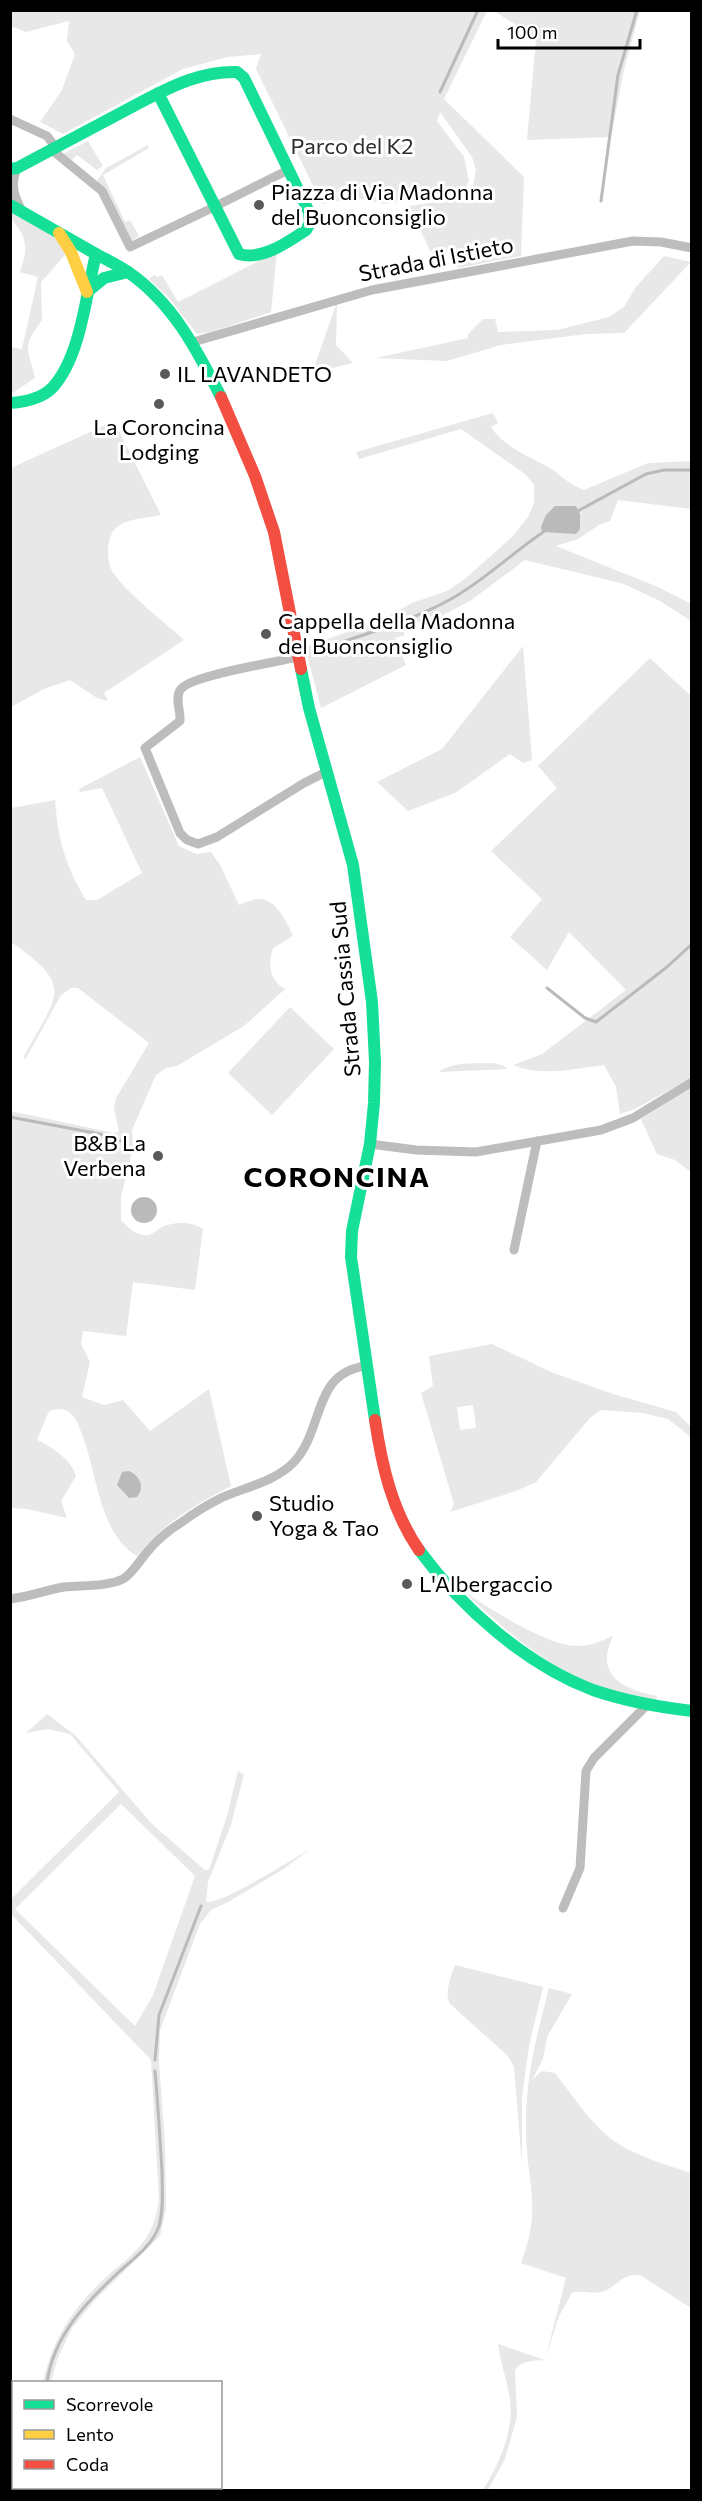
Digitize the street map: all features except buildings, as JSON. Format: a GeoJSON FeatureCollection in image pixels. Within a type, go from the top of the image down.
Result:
{"type":"FeatureCollection","features":[{"type":"Feature","properties":{"kind":"main road"},"geometry":{"type":"LineString","coordinates":[[13,171],[158,93],[210,74],[233,72],[242,75],[309,212],[310,223],[306,230],[257,256],[248,257],[239,254],[158,93]]}},
{"type":"Feature","properties":{"kind":"main road","name":"Strada Cassia Sud"},"geometry":{"type":"LineString","coordinates":[[10,206],[128,272],[163,303],[193,342],[229,413],[268,511],[280,558],[298,657],[326,772],[353,865],[371,990],[375,1074],[370,1144],[351,1245],[353,1279],[366,1366],[381,1454],[393,1502],[408,1533],[429,1563],[488,1624],[534,1660],[569,1681],[590,1690],[647,1706],[692,1711]]}},
{"type":"Feature","properties":{"kind":"main road"},"geometry":{"type":"LineString","coordinates":[[59,233],[71,252],[87,292]]}},
{"type":"Feature","properties":{"kind":"main road"},"geometry":{"type":"LineString","coordinates":[[10,403],[39,397],[60,378],[74,345],[96,254]]}},
{"type":"Feature","properties":{"kind":"main road"},"geometry":{"type":"LineString","coordinates":[[87,292],[104,278],[128,272]]}},
{"type":"Feature","properties":{"kind":"street"},"geometry":{"type":"LineString","coordinates":[[10,119],[47,136],[54,149],[102,191],[130,247],[284,172]]}},
{"type":"Feature","properties":{"kind":"street"},"geometry":{"type":"LineString","coordinates":[[13,171],[13,190],[24,213]]}},
{"type":"Feature","properties":{"kind":"street","name":"Strada di Istieto"},"geometry":{"type":"LineString","coordinates":[[193,342],[326,302],[413,281],[623,242],[652,241],[692,248]]}},
{"type":"Feature","properties":{"kind":"street"},"geometry":{"type":"LineString","coordinates":[[298,657],[188,683],[179,692],[180,721],[145,748],[180,833],[187,840],[198,844],[210,841],[326,772]]}},
{"type":"Feature","properties":{"kind":"street"},"geometry":{"type":"LineString","coordinates":[[370,1144],[416,1150],[476,1152],[601,1131],[633,1118],[692,1082]]}},
{"type":"Feature","properties":{"kind":"street"},"geometry":{"type":"LineString","coordinates":[[514,1250],[537,1141]]}},
{"type":"Feature","properties":{"kind":"street"},"geometry":{"type":"LineString","coordinates":[[10,1599],[63,1587],[109,1582],[126,1576],[152,1546],[184,1520],[214,1502],[269,1479],[290,1466],[304,1448],[334,1380],[344,1371],[366,1366]]}},
{"type":"Feature","properties":{"kind":"street"},"geometry":{"type":"LineString","coordinates":[[562,1908],[580,1868],[586,1771],[594,1758],[647,1706]]}},
{"type":"Feature","properties":{"kind":"green space","name":"Parco del K2"},"geometry":{"type":"Polygon","coordinates":[[[10,11],[487,11],[444,99],[524,177],[521,256],[458,268],[452,249],[430,251],[410,206],[464,198],[473,186],[476,170],[472,157],[440,112],[437,121],[464,157],[469,181],[465,189],[452,195],[384,204],[357,198],[322,204],[256,69],[261,54],[228,57],[183,69],[63,134],[40,122],[62,90],[75,54],[67,41],[69,21],[26,32],[11,26],[10,11]]]}},
{"type":"Feature","properties":{"kind":"green space"},"geometry":{"type":"Polygon","coordinates":[[[494,11],[640,11],[624,70],[611,137],[527,140],[536,38],[494,11]]]}},
{"type":"Feature","properties":{"kind":"green space"},"geometry":{"type":"Polygon","coordinates":[[[88,141],[103,166],[97,170],[77,155],[72,160],[63,154],[88,141]]]}},
{"type":"Feature","properties":{"kind":"green space"},"geometry":{"type":"Polygon","coordinates":[[[148,145],[149,148],[103,175],[125,222],[130,220],[139,236],[131,241],[105,189],[97,181],[106,168],[148,145]]]}},
{"type":"Feature","properties":{"kind":"green space"},"geometry":{"type":"Polygon","coordinates":[[[11,212],[54,236],[66,254],[41,282],[42,320],[31,337],[28,348],[35,378],[11,394],[11,347],[22,349],[38,277],[20,272],[25,256],[25,245],[12,219],[11,212]]]}},
{"type":"Feature","properties":{"kind":"green space"},"geometry":{"type":"Polygon","coordinates":[[[277,252],[271,312],[211,332],[197,334],[169,298],[149,279],[154,275],[157,277],[162,275],[178,302],[277,252]]]}},
{"type":"Feature","properties":{"kind":"green space"},"geometry":{"type":"Polygon","coordinates":[[[664,256],[691,262],[624,333],[586,334],[501,345],[447,361],[376,358],[468,338],[468,334],[483,319],[495,319],[498,332],[557,330],[609,317],[624,307],[636,287],[664,256]]]}},
{"type":"Feature","properties":{"kind":"green space"},"geometry":{"type":"Polygon","coordinates":[[[337,302],[336,345],[353,363],[312,373],[337,302]]]}},
{"type":"Feature","properties":{"kind":"green space"},"geometry":{"type":"Polygon","coordinates":[[[493,413],[498,423],[491,427],[503,441],[584,490],[648,463],[691,461],[691,509],[618,500],[610,521],[599,525],[578,539],[556,546],[658,587],[691,604],[691,621],[660,601],[624,584],[525,560],[470,601],[439,617],[402,627],[405,635],[395,638],[406,665],[321,708],[305,647],[381,620],[412,603],[447,591],[466,578],[512,537],[528,517],[534,503],[534,485],[525,474],[461,429],[359,459],[356,452],[493,413]]]}},
{"type":"Feature","properties":{"kind":"green space"},"geometry":{"type":"Polygon","coordinates":[[[114,421],[161,515],[132,520],[117,527],[109,543],[109,563],[114,574],[130,592],[184,640],[104,693],[108,701],[97,698],[70,680],[44,689],[11,707],[11,468],[114,421]]]}},
{"type":"Feature","properties":{"kind":"green space"},"geometry":{"type":"Polygon","coordinates":[[[523,646],[532,760],[523,763],[510,754],[455,793],[408,811],[377,782],[442,749],[523,646]]]}},
{"type":"Feature","properties":{"kind":"green space"},"geometry":{"type":"Polygon","coordinates":[[[650,658],[691,696],[691,1078],[635,1109],[620,1114],[616,1087],[604,1065],[569,1070],[535,1071],[513,1065],[542,1054],[626,990],[569,932],[547,970],[510,937],[542,899],[491,851],[557,788],[538,766],[650,658]]]}},
{"type":"Feature","properties":{"kind":"green space"},"geometry":{"type":"Polygon","coordinates":[[[140,757],[179,846],[196,854],[211,852],[220,865],[239,905],[256,899],[270,902],[280,912],[293,936],[273,948],[271,954],[270,966],[273,977],[285,989],[244,1026],[177,1066],[166,1068],[156,1075],[132,1130],[133,1148],[121,1197],[121,1220],[133,1231],[145,1235],[177,1223],[203,1229],[195,1290],[133,1282],[126,1336],[83,1331],[81,1344],[90,1362],[82,1397],[104,1405],[123,1400],[150,1431],[209,1389],[231,1486],[180,1516],[157,1534],[137,1556],[124,1546],[114,1533],[101,1500],[79,1427],[74,1417],[65,1410],[49,1411],[37,1440],[60,1454],[74,1470],[76,1476],[61,1501],[67,1518],[27,1509],[11,1508],[10,1111],[114,1133],[119,1132],[114,1108],[116,1098],[149,1043],[78,988],[71,988],[61,995],[25,1060],[24,1056],[52,1005],[54,993],[52,982],[45,970],[11,942],[11,808],[55,800],[58,828],[68,864],[86,900],[97,900],[142,873],[102,788],[80,792],[79,789],[140,757]]]}},
{"type":"Feature","properties":{"kind":"green space"},"geometry":{"type":"Polygon","coordinates":[[[290,1007],[334,1049],[272,1115],[228,1073],[290,1007]]]}},
{"type":"Feature","properties":{"kind":"green space"},"geometry":{"type":"Polygon","coordinates":[[[493,1063],[507,1069],[439,1072],[451,1066],[493,1063]]]}},
{"type":"Feature","properties":{"kind":"green space"},"geometry":{"type":"Polygon","coordinates":[[[691,1087],[691,1172],[675,1160],[657,1154],[641,1119],[691,1087]]]}},
{"type":"Feature","properties":{"kind":"green space"},"geometry":{"type":"Polygon","coordinates":[[[492,1344],[551,1372],[613,1394],[676,1412],[691,1427],[691,1437],[668,1419],[643,1413],[601,1410],[590,1418],[536,1482],[516,1491],[450,1512],[454,1504],[421,1393],[433,1386],[429,1356],[492,1344]],[[473,1405],[457,1407],[460,1430],[476,1428],[473,1405]]]}},
{"type":"Feature","properties":{"kind":"green space"},"geometry":{"type":"Polygon","coordinates":[[[463,1591],[518,1625],[550,1640],[577,1646],[595,1643],[613,1636],[607,1661],[610,1671],[623,1685],[657,1696],[656,1700],[593,1685],[551,1663],[520,1641],[463,1591]]]}},
{"type":"Feature","properties":{"kind":"green space"},"geometry":{"type":"Polygon","coordinates":[[[47,1714],[75,1735],[153,1825],[205,1870],[210,1867],[227,1816],[238,1771],[244,1774],[231,1825],[208,1882],[206,1902],[241,1890],[309,1850],[282,1870],[211,1910],[200,1924],[160,2030],[159,2062],[165,2143],[166,2209],[160,2236],[96,2299],[72,2328],[57,2360],[51,2381],[43,2381],[55,2344],[68,2321],[84,2300],[144,2241],[156,2215],[159,2198],[151,2060],[11,1914],[11,1899],[119,1792],[70,1734],[48,1729],[26,1733],[47,1714]],[[121,1804],[15,1909],[135,2026],[153,1995],[195,1876],[121,1804]]]}},
{"type":"Feature","properties":{"kind":"green space"},"geometry":{"type":"Polygon","coordinates":[[[455,1965],[543,1987],[529,2046],[522,2097],[522,2166],[514,2067],[508,2056],[450,2004],[448,1990],[455,1965]]]}},
{"type":"Feature","properties":{"kind":"green space"},"geometry":{"type":"Polygon","coordinates":[[[549,1988],[572,1994],[547,2037],[543,2059],[532,2080],[542,2071],[555,2073],[591,2119],[617,2143],[644,2157],[691,2173],[691,2308],[640,2275],[628,2276],[601,2292],[572,2293],[559,2316],[545,2360],[566,2278],[521,2263],[528,2243],[532,2210],[527,2147],[527,2092],[536,2040],[549,1988]]]}},
{"type":"Feature","properties":{"kind":"green space"},"geometry":{"type":"Polygon","coordinates":[[[498,2344],[545,2360],[525,2363],[515,2370],[517,2417],[505,2459],[488,2490],[483,2490],[501,2456],[510,2419],[509,2394],[498,2344]]]}},
{"type":"Feature","properties":{"kind":"shaded area"},"geometry":{"type":"Polygon","coordinates":[[[555,506],[576,506],[580,514],[580,529],[576,534],[542,532],[541,527],[546,515],[555,506]]]}},
{"type":"Feature","properties":{"kind":"shaded area"},"geometry":{"type":"Polygon","coordinates":[[[144,1197],[153,1201],[157,1210],[153,1219],[144,1223],[135,1219],[131,1210],[135,1201],[144,1197]]]}},
{"type":"Feature","properties":{"kind":"shaded area"},"geometry":{"type":"Polygon","coordinates":[[[129,1471],[140,1482],[141,1489],[137,1497],[129,1498],[117,1485],[122,1472],[129,1471]]]}},
{"type":"Feature","properties":{"kind":"waterway"},"geometry":{"type":"LineString","coordinates":[[440,92],[478,10]]}},
{"type":"Feature","properties":{"kind":"waterway"},"geometry":{"type":"LineString","coordinates":[[601,201],[618,75],[637,10]]}},
{"type":"Feature","properties":{"kind":"waterway"},"geometry":{"type":"LineString","coordinates":[[576,512],[646,474],[664,470],[692,470]]}},
{"type":"Feature","properties":{"kind":"waterway"},"geometry":{"type":"LineString","coordinates":[[312,652],[435,608],[476,583],[545,531]]}},
{"type":"Feature","properties":{"kind":"waterway"},"geometry":{"type":"LineString","coordinates":[[547,988],[585,1018],[596,1022],[667,967],[692,944]]}},
{"type":"Feature","properties":{"kind":"waterway"},"geometry":{"type":"LineString","coordinates":[[10,1117],[100,1134],[125,1142]]}},
{"type":"Feature","properties":{"kind":"waterway"},"geometry":{"type":"LineString","coordinates":[[155,2060],[159,2015],[201,1906]]}},
{"type":"Feature","properties":{"kind":"waterway"},"geometry":{"type":"LineString","coordinates":[[47,2381],[57,2349],[74,2320],[96,2294],[143,2250],[159,2226],[162,2206],[162,2171],[155,2071]]}},
{"type":"Feature","properties":{"kind":"traffic: fast"},"geometry":{"type":"LineString","coordinates":[[10,169],[17,168],[156,94],[167,89],[178,84],[201,76],[237,72],[244,78],[309,212],[310,223],[306,230],[266,253],[239,254],[158,93]]}},
{"type":"Feature","properties":{"kind":"traffic: fast"},"geometry":{"type":"LineString","coordinates":[[10,205],[96,254]]}},
{"type":"Feature","properties":{"kind":"traffic: fast"},"geometry":{"type":"LineString","coordinates":[[10,403],[39,397],[53,387],[62,374],[76,342],[96,254],[128,272],[158,298],[193,345],[221,397]]}},
{"type":"Feature","properties":{"kind":"traffic: fast"},"geometry":{"type":"LineString","coordinates":[[87,292],[104,278],[128,272]]}},
{"type":"Feature","properties":{"kind":"traffic: fast"},"geometry":{"type":"LineString","coordinates":[[301,669],[309,708],[353,865],[372,1002],[375,1062],[374,1103],[370,1144],[352,1231],[351,1257],[375,1420]]}},
{"type":"Feature","properties":{"kind":"traffic: fast"},"geometry":{"type":"LineString","coordinates":[[419,1550],[436,1572],[475,1613],[519,1650],[543,1665],[568,1679],[605,1694],[667,1708],[692,1711]]}},
{"type":"Feature","properties":{"kind":"traffic: slow"},"geometry":{"type":"LineString","coordinates":[[59,233],[71,252],[87,292]]}},
{"type":"Feature","properties":{"kind":"traffic: jam"},"geometry":{"type":"LineString","coordinates":[[221,397],[255,476],[274,532],[301,669]]}},
{"type":"Feature","properties":{"kind":"traffic: jam"},"geometry":{"type":"LineString","coordinates":[[375,1420],[381,1454],[395,1504],[419,1550]]}},
{"type":"Feature","properties":{"kind":"place","name":"Piazza di Via Madonna del Buonconsiglio"},"geometry":{"type":"Point","coordinates":[259,205]}},
{"type":"Feature","properties":{"kind":"place","name":"IL LAVANDETO"},"geometry":{"type":"Point","coordinates":[165,374]}},
{"type":"Feature","properties":{"kind":"place","name":"La Coroncina Lodging"},"geometry":{"type":"Point","coordinates":[159,404]}},
{"type":"Feature","properties":{"kind":"place","name":"Cappella della Madonna del Buonconsiglio"},"geometry":{"type":"Point","coordinates":[266,634]}},
{"type":"Feature","properties":{"kind":"place","name":"B&B La Verbena"},"geometry":{"type":"Point","coordinates":[158,1156]}},
{"type":"Feature","properties":{"kind":"place","name":"Studio Yoga & Tao"},"geometry":{"type":"Point","coordinates":[257,1516]}},
{"type":"Feature","properties":{"kind":"place","name":"L'Albergaccio"},"geometry":{"type":"Point","coordinates":[407,1584]}},
{"type":"Feature","properties":{"kind":"district","name":"CORONCINA"},"geometry":{"type":"Point","coordinates":[337,1177]}}]}
